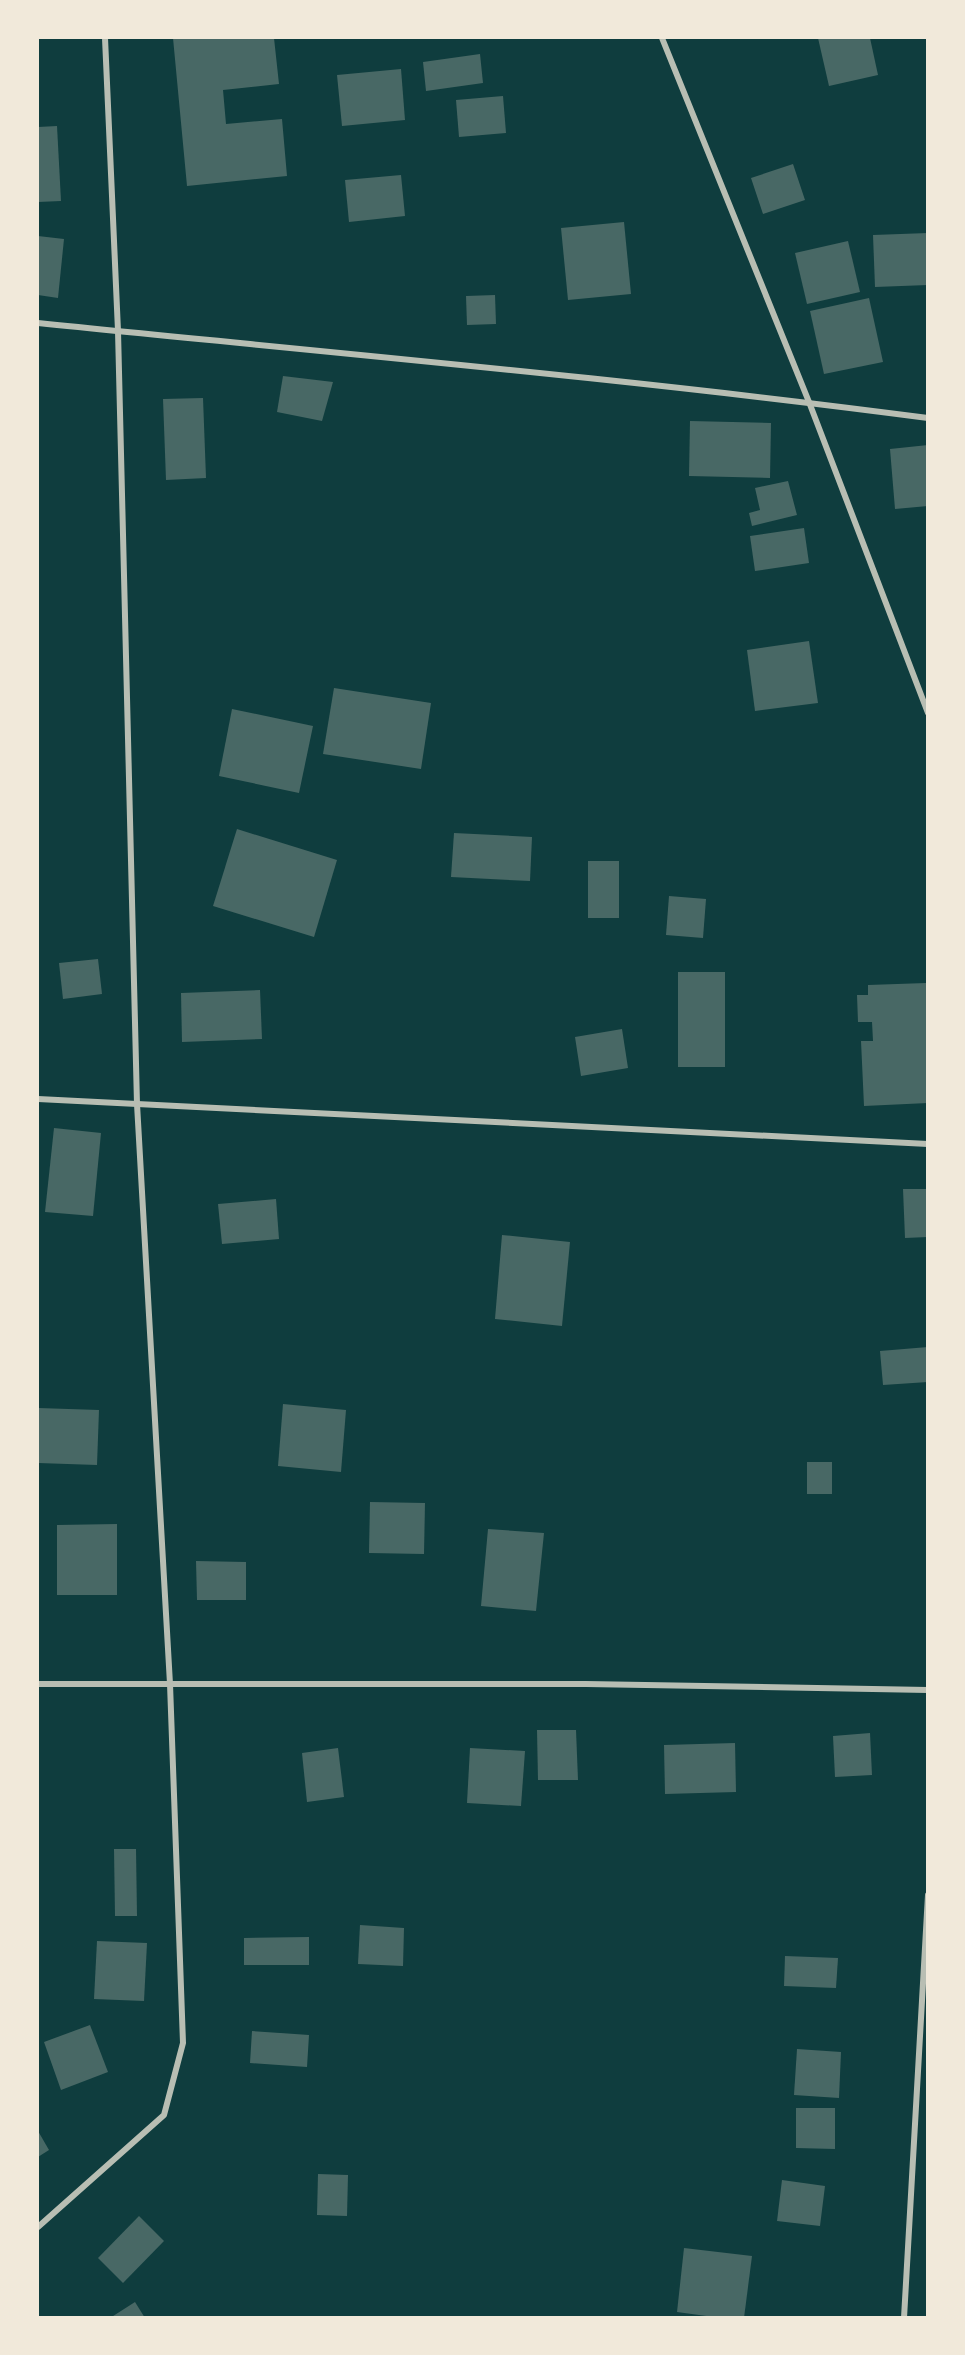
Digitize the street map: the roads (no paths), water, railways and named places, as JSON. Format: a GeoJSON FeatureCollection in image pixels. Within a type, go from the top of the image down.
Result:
{"type":"FeatureCollection","features":[{"type":"Feature","properties":{"kind":"street"},"geometry":{"type":"LineString","coordinates":[[38,2226],[164,2115],[183,2043],[170,1684],[137,1104],[118,332],[105,38]]}},
{"type":"Feature","properties":{"kind":"street"},"geometry":{"type":"LineString","coordinates":[[662,38],[809,402],[927,713]]}},
{"type":"Feature","properties":{"kind":"street"},"geometry":{"type":"LineString","coordinates":[[38,323],[466,365],[809,402],[927,418]]}},
{"type":"Feature","properties":{"kind":"street"},"geometry":{"type":"LineString","coordinates":[[38,1099],[927,1144]]}},
{"type":"Feature","properties":{"kind":"street"},"geometry":{"type":"LineString","coordinates":[[38,1684],[586,1684],[927,1690]]}},
{"type":"Feature","properties":{"kind":"street"},"geometry":{"type":"LineString","coordinates":[[904,2318],[927,1894]]}}]}
